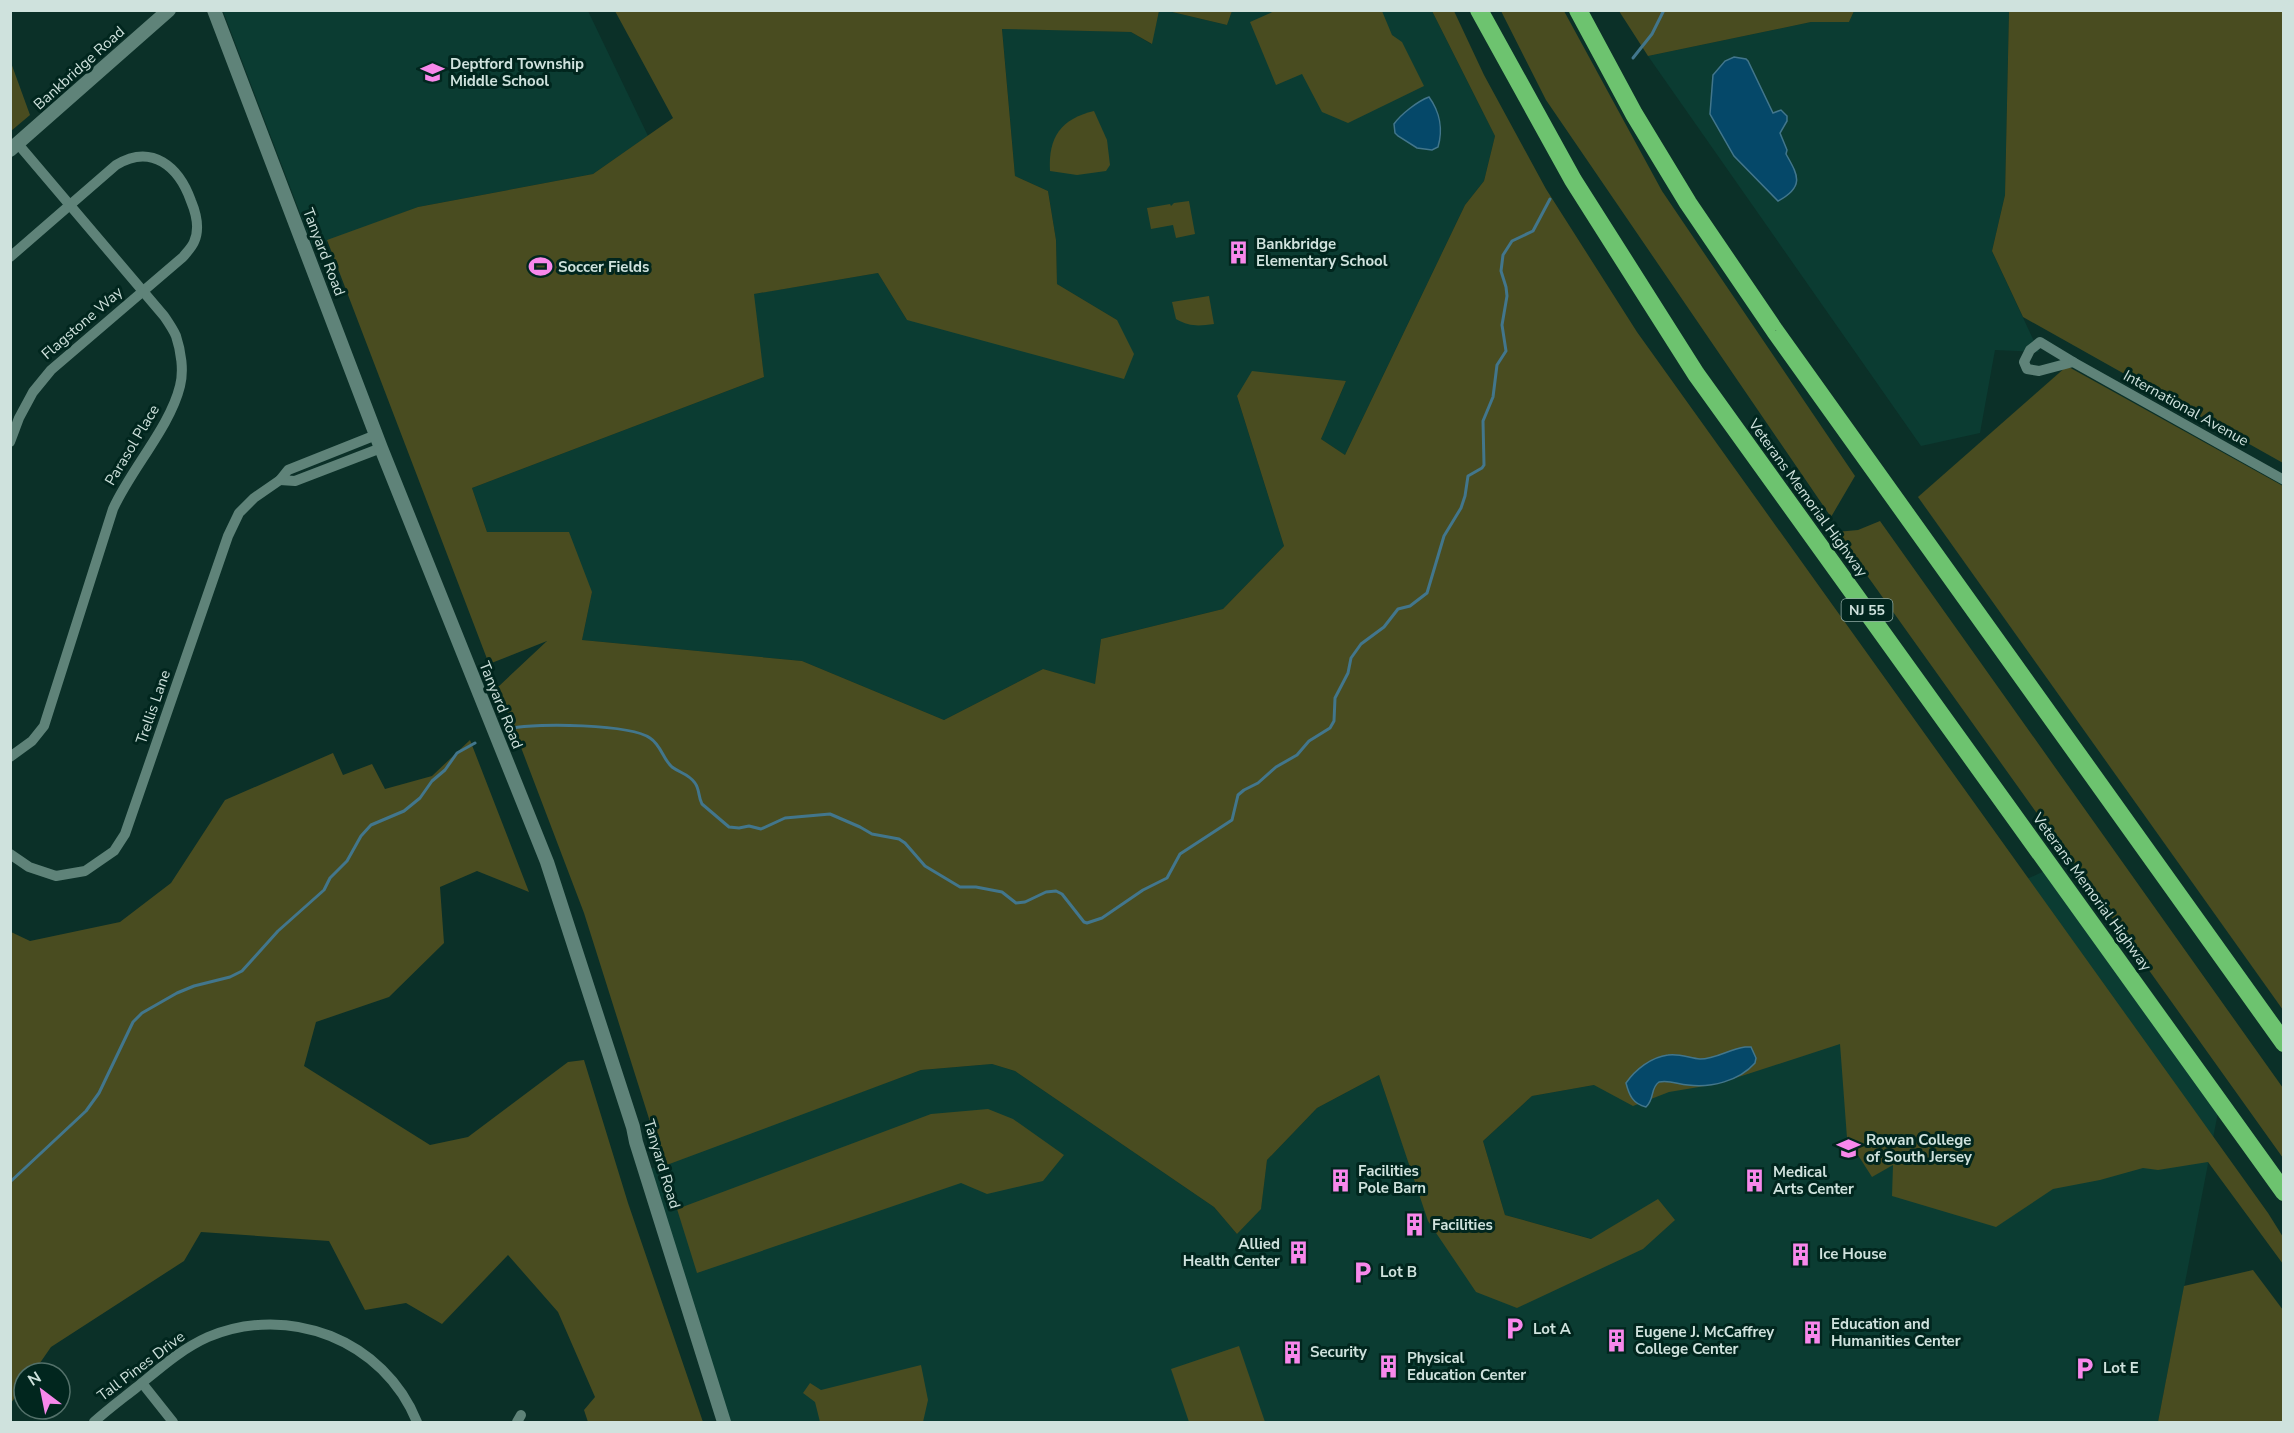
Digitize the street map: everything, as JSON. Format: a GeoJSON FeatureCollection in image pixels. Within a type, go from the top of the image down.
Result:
{"type":"FeatureCollection","features":[{"type":"Feature","properties":{"kind":"highway","name":"Veterans Memorial Highway"},"geometry":{"type":"LineString","coordinates":[[1479,10],[1559,158],[1696,374],[2283,1192]]}},
{"type":"Feature","properties":{"kind":"highway"},"geometry":{"type":"LineString","coordinates":[[1578,10],[1651,142],[1688,203],[1775,331],[2283,1043]]}},
{"type":"Feature","properties":{"kind":"street","name":"Bankbridge Road"},"geometry":{"type":"LineString","coordinates":[[14,147],[169,10]]}},
{"type":"Feature","properties":{"kind":"street","name":"Tanyard Road"},"geometry":{"type":"LineString","coordinates":[[214,10],[379,442],[547,862],[627,1107],[724,1422]]}},
{"type":"Feature","properties":{"kind":"street","name":"Parasol Place"},"geometry":{"type":"LineString","coordinates":[[10,757],[32,741],[44,726],[113,509],[124,485],[163,424],[180,386],[181,356],[175,335],[164,316],[69,206],[14,147]]}},
{"type":"Feature","properties":{"kind":"street"},"geometry":{"type":"LineString","coordinates":[[10,257],[126,160],[136,157],[155,158],[172,167],[177,173],[189,194],[197,222],[194,242],[183,257],[142,291]]}},
{"type":"Feature","properties":{"kind":"street","name":"Flagstone Way"},"geometry":{"type":"LineString","coordinates":[[10,442],[18,418],[33,392],[51,370],[142,291]]}},
{"type":"Feature","properties":{"kind":"street","name":"International Avenue"},"geometry":{"type":"LineString","coordinates":[[2073,362],[2283,480]]}},
{"type":"Feature","properties":{"kind":"street","name":"Trellis Lane"},"geometry":{"type":"LineString","coordinates":[[10,854],[29,867],[56,876],[85,871],[114,851],[124,834],[158,741],[217,564],[239,513],[280,480],[288,470],[379,442]]}},
{"type":"Feature","properties":{"kind":"street","name":"Tall Pines Drive"},"geometry":{"type":"LineString","coordinates":[[94,1422],[184,1350],[208,1337],[249,1325],[292,1325],[336,1337],[368,1357],[397,1385],[417,1422]]}},
{"type":"Feature","properties":{"kind":"street"},"geometry":{"type":"LineString","coordinates":[[142,1383],[173,1422]]}},
{"type":"Feature","properties":{"kind":"shaded area"},"geometry":{"type":"Polygon","coordinates":[[[1277,10],[1382,11],[1392,35],[1402,42],[1424,86],[1348,123],[1322,112],[1302,74],[1276,85],[1250,22],[1277,10]]]}},
{"type":"Feature","properties":{"kind":"shaded area","name":"Deptford Township Middle School"},"geometry":{"type":"Polygon","coordinates":[[[223,11],[588,11],[648,136],[593,174],[418,207],[313,247],[223,11]]]}},
{"type":"Feature","properties":{"kind":"shaded area"},"geometry":{"type":"Polygon","coordinates":[[[615,11],[1159,11],[1152,44],[1131,32],[1002,29],[1015,176],[1048,191],[1056,240],[1057,284],[1117,320],[1134,354],[1124,379],[907,320],[878,273],[754,294],[764,377],[472,488],[487,532],[569,532],[592,592],[582,640],[802,661],[944,720],[1043,669],[1095,684],[1101,639],[1223,609],[1284,546],[1237,396],[1252,371],[1346,381],[1321,439],[1345,455],[1465,205],[1484,181],[1495,136],[1432,11],[1454,11],[1484,75],[1546,189],[1637,332],[2268,1213],[2283,1237],[2283,1264],[2208,1162],[2158,1170],[2143,1168],[2100,1180],[2053,1189],[1996,1227],[1892,1196],[1893,1165],[1872,1177],[1847,1138],[1840,1044],[1717,1084],[1669,1092],[1633,1106],[1594,1085],[1532,1096],[1483,1141],[1505,1215],[1591,1239],[1658,1199],[1675,1220],[1643,1249],[1517,1308],[1476,1292],[1428,1221],[1379,1075],[1317,1108],[1267,1160],[1261,1209],[1237,1234],[1214,1207],[1015,1071],[992,1064],[921,1070],[664,1166],[584,913],[498,687],[547,641],[489,664],[327,240],[418,207],[593,174],[673,118],[615,11]]]}},
{"type":"Feature","properties":{"kind":"shaded area"},"geometry":{"type":"Polygon","coordinates":[[[1159,11],[1168,11],[1227,25],[1232,11],[1432,11],[1495,136],[1484,181],[1465,205],[1345,455],[1321,439],[1346,381],[1237,396],[1284,546],[1223,609],[1101,639],[1095,685],[1043,669],[944,720],[802,661],[582,640],[592,592],[487,532],[472,488],[764,377],[753,294],[878,273],[907,320],[1117,320],[1057,284],[1056,240],[1048,191],[1015,176],[1002,28],[1131,32],[1151,44],[1159,11]]]}},
{"type":"Feature","properties":{"kind":"shaded area"},"geometry":{"type":"Polygon","coordinates":[[[1168,11],[1232,11],[1227,25],[1168,11]]]}},
{"type":"Feature","properties":{"kind":"shaded area"},"geometry":{"type":"Polygon","coordinates":[[[1501,11],[1564,11],[1662,191],[1855,476],[1831,517],[1546,100],[1501,11]]]}},
{"type":"Feature","properties":{"kind":"shaded area"},"geometry":{"type":"Polygon","coordinates":[[[1619,11],[1854,11],[1849,22],[1811,22],[1648,56],[1619,11]]]}},
{"type":"Feature","properties":{"kind":"shaded area"},"geometry":{"type":"Polygon","coordinates":[[[1854,11],[2009,11],[2005,195],[1992,251],[2039,352],[1995,350],[1980,433],[1921,446],[1648,56],[1811,22],[1849,22],[1854,11]]]}},
{"type":"Feature","properties":{"kind":"shaded area"},"geometry":{"type":"Polygon","coordinates":[[[2009,11],[2283,11],[2283,463],[2023,317],[1992,251],[2005,195],[2009,11]]]}},
{"type":"Feature","properties":{"kind":"shaded area"},"geometry":{"type":"Polygon","coordinates":[[[10,60],[30,115],[11,131],[10,131],[10,60]]]}},
{"type":"Feature","properties":{"kind":"shaded area"},"geometry":{"type":"Polygon","coordinates":[[[1094,111],[1107,140],[1110,165],[1106,171],[1077,175],[1050,171],[1051,148],[1059,131],[1073,119],[1094,111]]]}},
{"type":"Feature","properties":{"kind":"shaded area"},"geometry":{"type":"Polygon","coordinates":[[[1189,201],[1195,234],[1176,238],[1173,225],[1151,229],[1147,208],[1170,204],[1171,206],[1174,203],[1189,201]]]}},
{"type":"Feature","properties":{"kind":"shaded area"},"geometry":{"type":"Polygon","coordinates":[[[1209,296],[1214,324],[1195,325],[1176,319],[1172,302],[1209,296]]]}},
{"type":"Feature","properties":{"kind":"shaded area"},"geometry":{"type":"Polygon","coordinates":[[[2067,366],[2283,486],[2283,1010],[1918,497],[2067,366]]]}},
{"type":"Feature","properties":{"kind":"shaded area"},"geometry":{"type":"Polygon","coordinates":[[[1880,521],[2283,1088],[2283,1158],[1836,532],[1858,530],[1880,521]]]}},
{"type":"Feature","properties":{"kind":"shaded area"},"geometry":{"type":"Polygon","coordinates":[[[470,740],[529,892],[477,871],[440,887],[444,943],[389,997],[316,1022],[304,1066],[430,1145],[468,1137],[568,1062],[584,1060],[628,1203],[703,1422],[588,1422],[584,1410],[595,1397],[558,1312],[508,1255],[442,1324],[406,1303],[365,1310],[329,1241],[201,1232],[184,1261],[51,1347],[41,1361],[12,1361],[11,1403],[11,932],[30,941],[120,922],[171,883],[225,800],[333,753],[343,775],[372,764],[385,789],[432,776],[470,740]]]}},
{"type":"Feature","properties":{"kind":"shaded area","name":"Rowan College of South Jersey"},"geometry":{"type":"Polygon","coordinates":[[[2053,867],[2220,1102],[2158,1422],[725,1422],[645,1171],[921,1070],[992,1064],[1015,1071],[1214,1207],[1237,1234],[1261,1208],[1267,1160],[1317,1108],[1379,1075],[1429,1221],[1517,1308],[1658,1200],[1592,1239],[1505,1215],[1483,1141],[1532,1096],[1594,1085],[1814,977],[2053,867]]]}},
{"type":"Feature","properties":{"kind":"shaded area"},"geometry":{"type":"Polygon","coordinates":[[[988,1109],[1013,1119],[1064,1155],[1043,1181],[987,1194],[961,1183],[697,1273],[677,1209],[931,1114],[988,1109]]]}},
{"type":"Feature","properties":{"kind":"shaded area"},"geometry":{"type":"Polygon","coordinates":[[[2253,1270],[2283,1310],[2283,1422],[2158,1422],[2184,1286],[2253,1270]]]}},
{"type":"Feature","properties":{"kind":"shaded area"},"geometry":{"type":"Polygon","coordinates":[[[1239,1346],[1265,1422],[1189,1422],[1171,1369],[1239,1346]]]}},
{"type":"Feature","properties":{"kind":"shaded area"},"geometry":{"type":"Polygon","coordinates":[[[921,1365],[928,1400],[923,1422],[820,1422],[815,1402],[803,1393],[810,1383],[821,1390],[921,1365]]]}},
{"type":"Feature","properties":{"kind":"water"},"geometry":{"type":"Polygon","coordinates":[[[1734,57],[1748,61],[1773,113],[1781,110],[1787,116],[1787,121],[1780,133],[1797,179],[1793,190],[1778,201],[1734,156],[1710,114],[1713,75],[1725,61],[1734,57]]]}},
{"type":"Feature","properties":{"kind":"water"},"geometry":{"type":"Polygon","coordinates":[[[1429,97],[1436,109],[1440,128],[1438,147],[1432,150],[1417,148],[1398,136],[1395,133],[1394,124],[1410,108],[1429,97]]]}},
{"type":"Feature","properties":{"kind":"water"},"geometry":{"type":"Polygon","coordinates":[[[1751,1047],[1756,1058],[1755,1063],[1733,1079],[1697,1086],[1667,1081],[1659,1082],[1654,1087],[1651,1101],[1646,1107],[1632,1098],[1626,1083],[1644,1065],[1662,1056],[1680,1055],[1706,1059],[1751,1047]]]}},
{"type":"Feature","properties":{"kind":"waterway"},"geometry":{"type":"LineString","coordinates":[[1633,58],[1652,34],[1664,10]]}},
{"type":"Feature","properties":{"kind":"waterway"},"geometry":{"type":"LineString","coordinates":[[512,728],[541,725],[583,726],[639,733],[654,741],[672,767],[693,780],[698,788],[702,804],[729,827],[749,826],[761,829],[785,818],[830,814],[872,834],[899,839],[925,866],[960,887],[976,887],[1002,892],[1016,903],[1025,902],[1046,892],[1056,891],[1062,894],[1084,922],[1102,918],[1143,890],[1167,878],[1180,854],[1232,820],[1238,795],[1258,783],[1276,767],[1297,755],[1309,741],[1330,728],[1334,721],[1335,698],[1348,673],[1351,658],[1361,644],[1384,627],[1398,609],[1410,606],[1427,593],[1444,536],[1461,508],[1468,476],[1484,465],[1483,421],[1493,397],[1497,365],[1506,351],[1502,325],[1507,296],[1501,271],[1503,255],[1512,241],[1533,231],[1550,199]]}},
{"type":"Feature","properties":{"kind":"waterway"},"geometry":{"type":"LineString","coordinates":[[10,1182],[86,1111],[99,1093],[133,1022],[142,1013],[177,993],[230,977],[242,971],[278,931],[324,890],[330,878],[347,861],[361,836],[371,825],[404,811],[420,798],[457,753],[475,743]]}},
{"type":"Feature","properties":{"kind":"place","name":"Deptford Township Middle School"},"geometry":{"type":"Point","coordinates":[432,73]}},
{"type":"Feature","properties":{"kind":"place","name":"Bankbridge Elementary School"},"geometry":{"type":"Point","coordinates":[1238,253]}},
{"type":"Feature","properties":{"kind":"place","name":"Soccer Fields"},"geometry":{"type":"Point","coordinates":[540,267]}},
{"type":"Feature","properties":{"kind":"place","name":"Rowan College of South Jersey"},"geometry":{"type":"Point","coordinates":[1848,1149]}},
{"type":"Feature","properties":{"kind":"place","name":"Facilities Pole Barn"},"geometry":{"type":"Point","coordinates":[1340,1180]}},
{"type":"Feature","properties":{"kind":"place","name":"Medical Arts Center"},"geometry":{"type":"Point","coordinates":[1755,1181]}},
{"type":"Feature","properties":{"kind":"place","name":"Facilities"},"geometry":{"type":"Point","coordinates":[1414,1225]}},
{"type":"Feature","properties":{"kind":"place","name":"Allied Health Center"},"geometry":{"type":"Point","coordinates":[1298,1253]}},
{"type":"Feature","properties":{"kind":"place","name":"Ice House"},"geometry":{"type":"Point","coordinates":[1801,1254]}},
{"type":"Feature","properties":{"kind":"place","name":"Lot B"},"geometry":{"type":"Point","coordinates":[1362,1272]}},
{"type":"Feature","properties":{"kind":"place","name":"Lot A"},"geometry":{"type":"Point","coordinates":[1515,1329]}},
{"type":"Feature","properties":{"kind":"place","name":"Education and Humanities Center"},"geometry":{"type":"Point","coordinates":[1813,1333]}},
{"type":"Feature","properties":{"kind":"place","name":"Eugene J. McCaffrey College Center"},"geometry":{"type":"Point","coordinates":[1617,1341]}},
{"type":"Feature","properties":{"kind":"place","name":"Security"},"geometry":{"type":"Point","coordinates":[1292,1352]}},
{"type":"Feature","properties":{"kind":"place","name":"Physical Education Center"},"geometry":{"type":"Point","coordinates":[1389,1367]}},
{"type":"Feature","properties":{"kind":"place","name":"Lot E"},"geometry":{"type":"Point","coordinates":[2085,1368]}}]}
